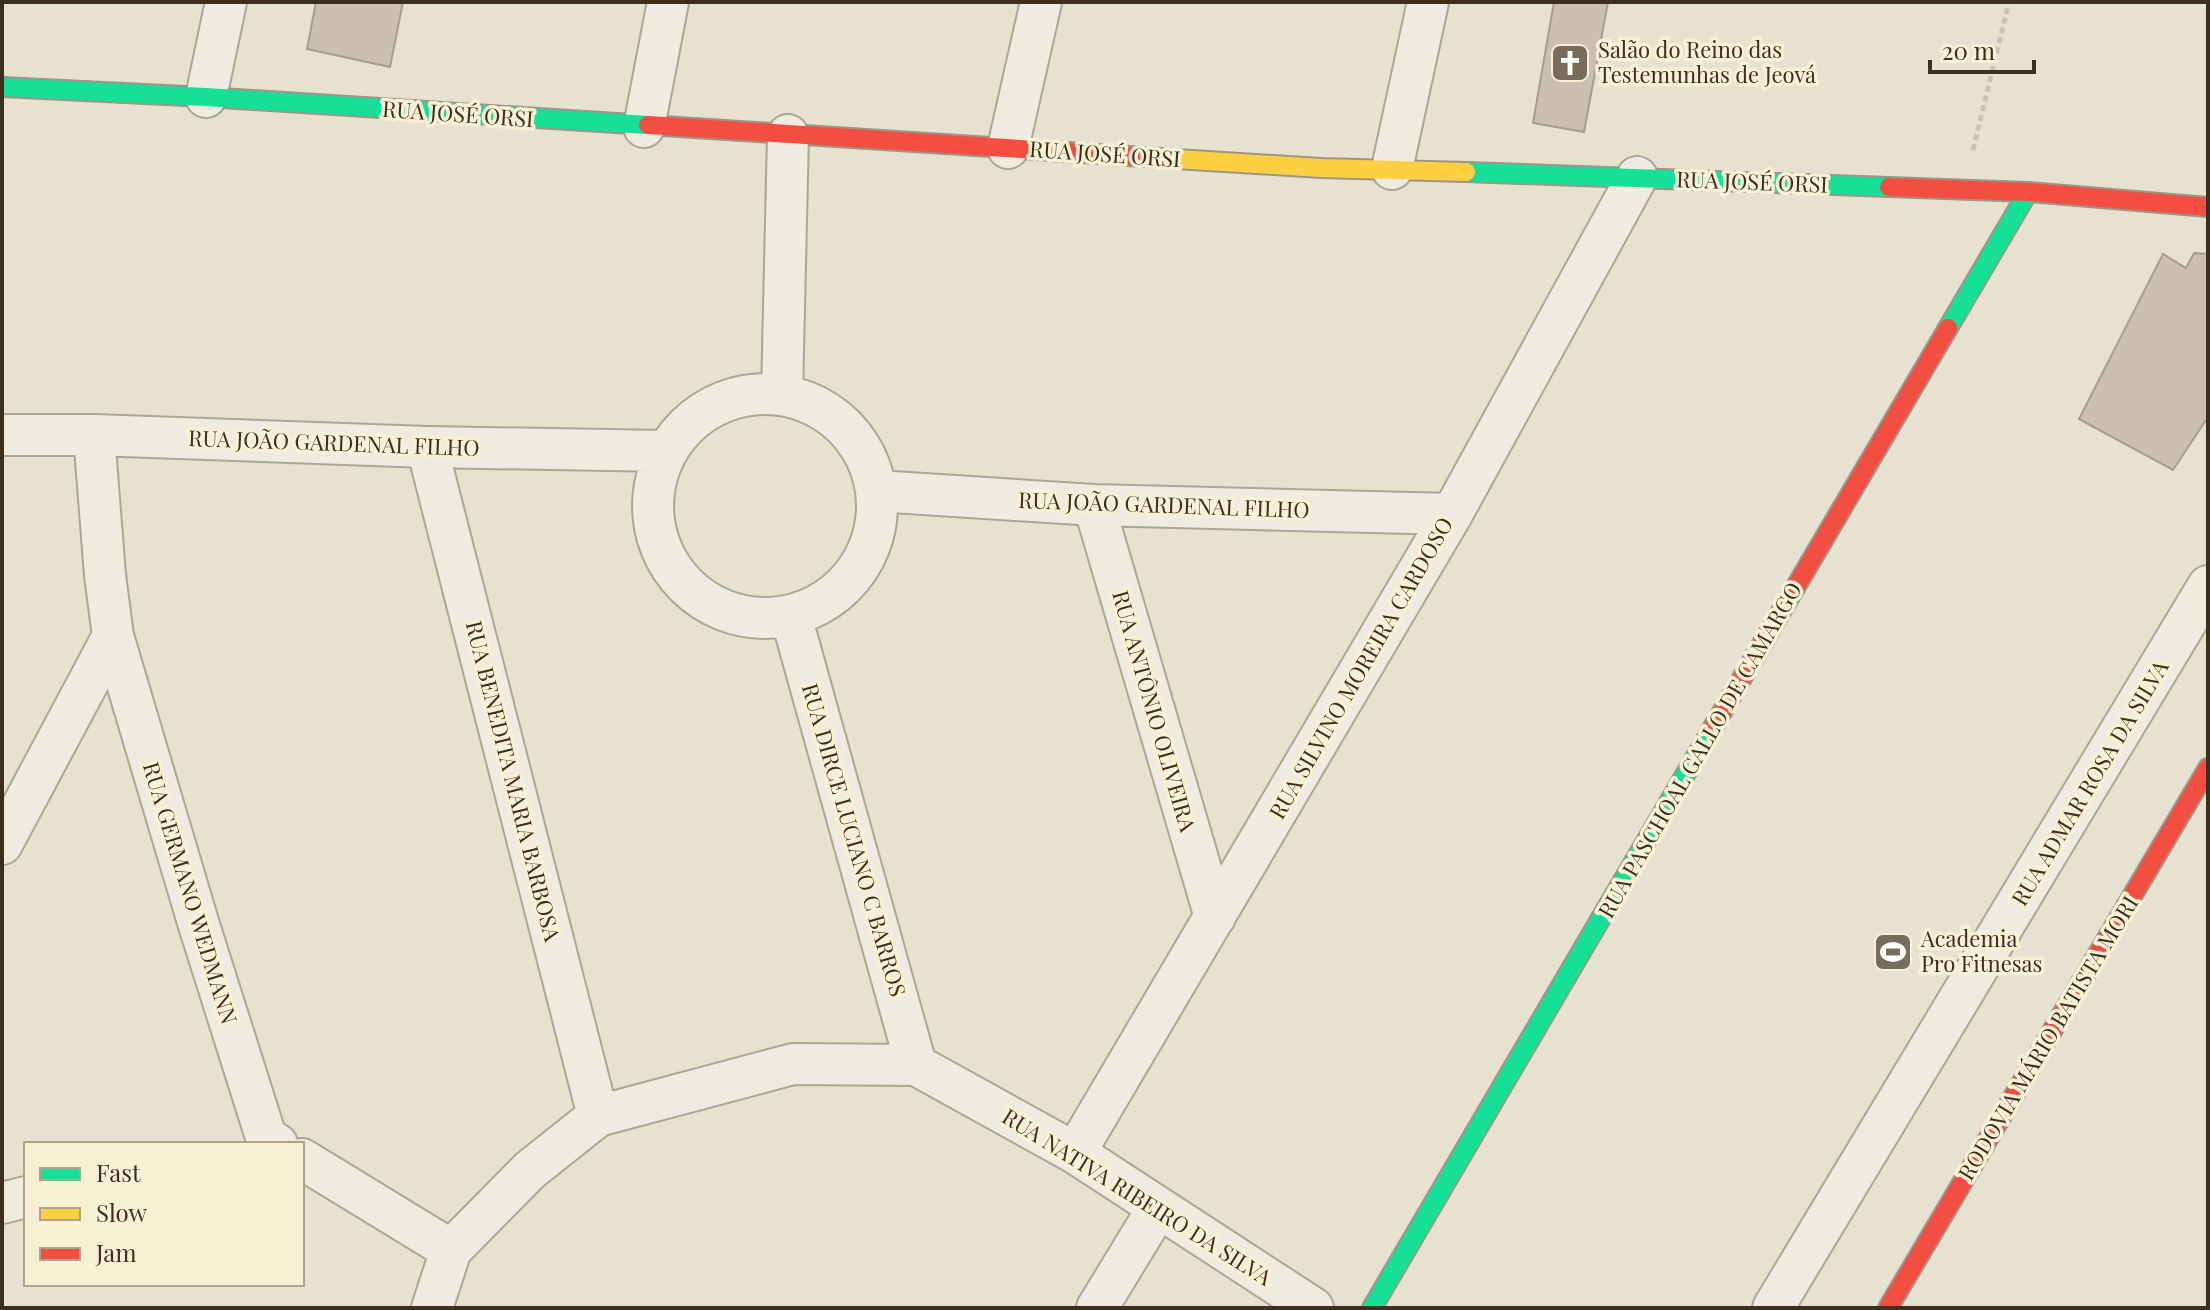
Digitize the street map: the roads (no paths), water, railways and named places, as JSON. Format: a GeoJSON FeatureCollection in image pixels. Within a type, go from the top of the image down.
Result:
{"type":"FeatureCollection","features":[{"type":"Feature","properties":{"kind":"street"},"geometry":{"type":"LineString","coordinates":[[206,97],[226,2]]}},
{"type":"Feature","properties":{"kind":"street"},"geometry":{"type":"LineString","coordinates":[[644,127],[668,2]]}},
{"type":"Feature","properties":{"kind":"street"},"geometry":{"type":"LineString","coordinates":[[1008,148],[1041,2]]}},
{"type":"Feature","properties":{"kind":"street"},"geometry":{"type":"LineString","coordinates":[[1392,169],[1428,2]]}},
{"type":"Feature","properties":{"kind":"street","name":"RUA JOSÉ ORSI"},"geometry":{"type":"LineString","coordinates":[[2,87],[206,97],[1321,168],[2028,192],[2208,207]]}},
{"type":"Feature","properties":{"kind":"street"},"geometry":{"type":"LineString","coordinates":[[782,394],[788,135]]}},
{"type":"Feature","properties":{"kind":"street","name":"RUA SILVINO MOREIRA CARDOSO"},"geometry":{"type":"LineString","coordinates":[[1075,1153],[1452,514],[1637,177]]}},
{"type":"Feature","properties":{"kind":"street","name":"RUA PASCHOAL GALLO DE CAMARGO"},"geometry":{"type":"LineString","coordinates":[[1372,1308],[2028,192]]}},
{"type":"Feature","properties":{"kind":"street"},"geometry":{"type":"LineString","coordinates":[[748,394],[782,394],[816,405],[845,426],[866,456],[877,491],[876,524],[860,565],[847,583],[821,604],[791,616],[754,618],[718,608],[688,588],[665,558],[653,523],[654,486],[666,451],[687,424],[715,404],[748,394]]}},
{"type":"Feature","properties":{"kind":"street","name":"RUA JOÃO GARDENAL FILHO"},"geometry":{"type":"LineString","coordinates":[[2,435],[666,451]]}},
{"type":"Feature","properties":{"kind":"street","name":"RUA GERMANO WEDMANN"},"geometry":{"type":"LineString","coordinates":[[94,435],[113,636],[260,1142]]}},
{"type":"Feature","properties":{"kind":"street","name":"RUA BENEDITA MARIA BARBOSA"},"geometry":{"type":"LineString","coordinates":[[427,447],[598,1116]]}},
{"type":"Feature","properties":{"kind":"street","name":"RUA JOÃO GARDENAL FILHO"},"geometry":{"type":"LineString","coordinates":[[877,491],[1094,505],[1452,514]]}},
{"type":"Feature","properties":{"kind":"street","name":"RUA ANTÔNIO OLIVEIRA"},"geometry":{"type":"LineString","coordinates":[[1094,505],[1215,917]]}},
{"type":"Feature","properties":{"kind":"street","name":"RUA ADMAR ROSA DA SILVA"},"geometry":{"type":"LineString","coordinates":[[1773,1308],[2208,586]]}},
{"type":"Feature","properties":{"kind":"street","name":"RUA DIRCE LUCIANO C BARROS"},"geometry":{"type":"LineString","coordinates":[[791,616],[916,1065]]}},
{"type":"Feature","properties":{"kind":"street"},"geometry":{"type":"LineString","coordinates":[[2,844],[113,636]]}},
{"type":"Feature","properties":{"kind":"street","name":"RODOVIA MÁRIO BATISTA MORI"},"geometry":{"type":"LineString","coordinates":[[1888,1308],[2208,768]]}},
{"type":"Feature","properties":{"kind":"street"},"geometry":{"type":"LineString","coordinates":[[432,1308],[451,1250],[530,1170],[598,1116],[793,1064],[916,1065]]}},
{"type":"Feature","properties":{"kind":"street","name":"RUA NATIVA RIBEIRO DA SILVA"},"geometry":{"type":"LineString","coordinates":[[916,1065],[1075,1153],[1313,1308]]}},
{"type":"Feature","properties":{"kind":"street"},"geometry":{"type":"LineString","coordinates":[[304,1160],[451,1250]]}},
{"type":"Feature","properties":{"kind":"street"},"geometry":{"type":"LineString","coordinates":[[2,1203],[24,1198]]}},
{"type":"Feature","properties":{"kind":"street"},"geometry":{"type":"LineString","coordinates":[[1097,1308],[1158,1208]]}},
{"type":"Feature","properties":{"kind":"place","name":"Salão do Reino das Testemunhas de Jeová"},"geometry":{"type":"Point","coordinates":[1570,63]}},
{"type":"Feature","properties":{"kind":"place","name":"Academia Pro Fitnesas"},"geometry":{"type":"Point","coordinates":[1893,952]}}]}
